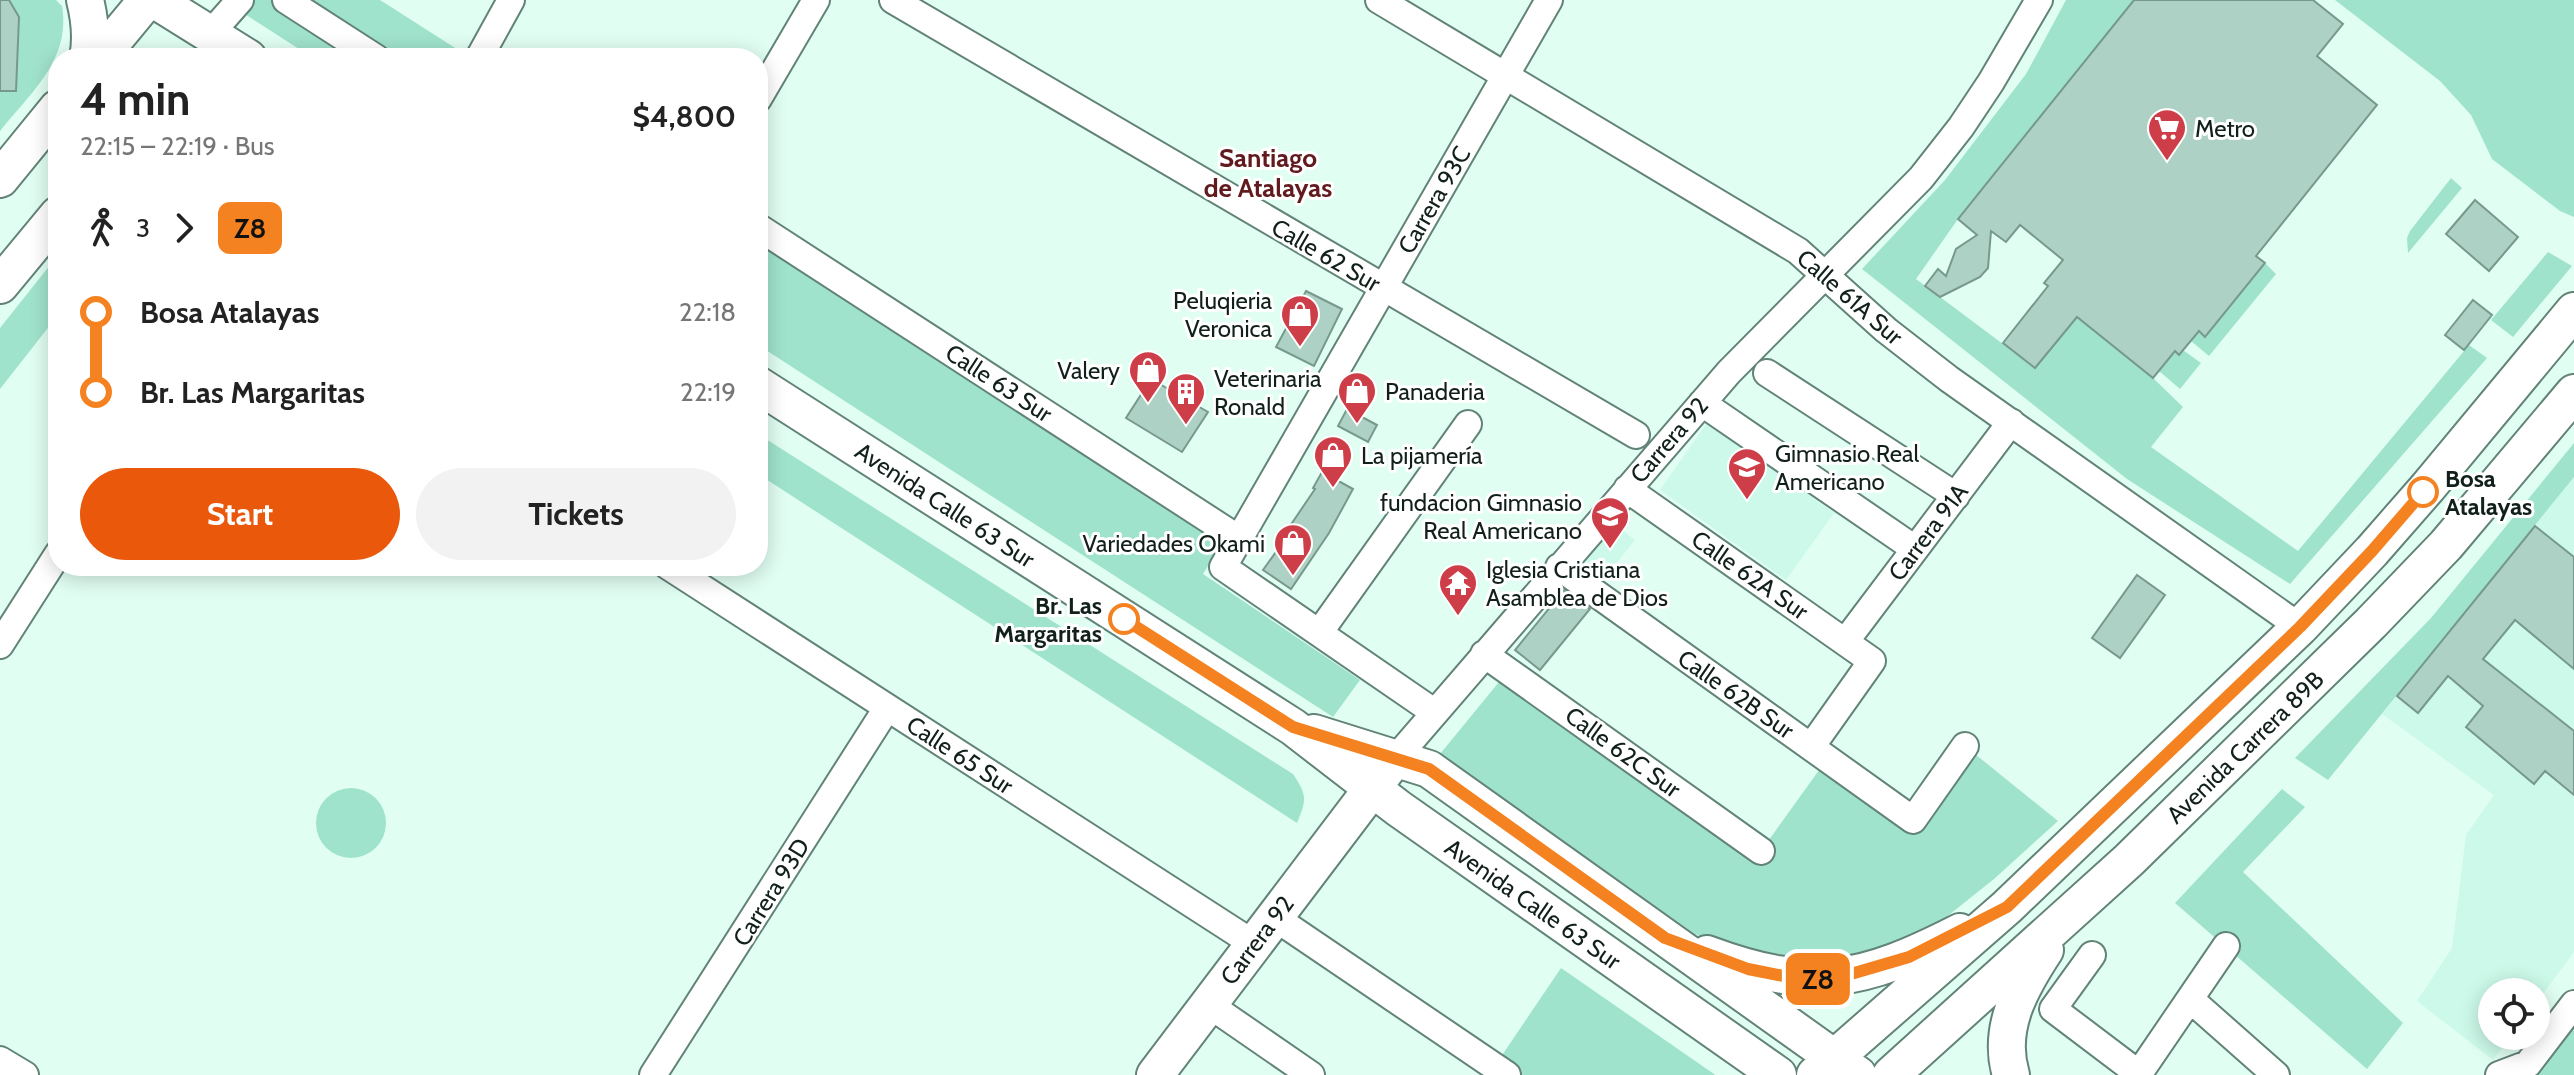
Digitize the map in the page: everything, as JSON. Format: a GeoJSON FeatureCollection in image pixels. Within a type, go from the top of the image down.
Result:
{"type":"FeatureCollection","features":[{"type":"Feature","properties":{"kind":"main road"},"geometry":{"type":"LineString","coordinates":[[85,0],[90,48]]}},
{"type":"Feature","properties":{"kind":"main road"},"geometry":{"type":"LineString","coordinates":[[107,48],[147,0]]}},
{"type":"Feature","properties":{"kind":"main road"},"geometry":{"type":"LineString","coordinates":[[155,0],[200,46]]}},
{"type":"Feature","properties":{"kind":"main road"},"geometry":{"type":"LineString","coordinates":[[0,179],[48,120]]}},
{"type":"Feature","properties":{"kind":"main road"},"geometry":{"type":"LineString","coordinates":[[0,285],[48,227]]}},
{"type":"Feature","properties":{"kind":"main road","name":"Avenida Carrera 89B"},"geometry":{"type":"LineString","coordinates":[[1836,1070],[2300,627],[2428,487],[2574,311]]}},
{"type":"Feature","properties":{"kind":"main road","name":"Avenida Calle 63 Sur"},"geometry":{"type":"LineString","coordinates":[[768,391],[1293,727],[1371,788],[1778,1075]]}},
{"type":"Feature","properties":{"kind":"main road","name":"Avenida Carrera 89B"},"geometry":{"type":"LineString","coordinates":[[1891,1075],[2210,783],[2411,582],[2574,393]]}},
{"type":"Feature","properties":{"kind":"main road","name":"Avenida Calle 63 Sur"},"geometry":{"type":"LineString","coordinates":[[1293,727],[1429,769],[1665,938],[1836,1070]]}},
{"type":"Feature","properties":{"kind":"main road","name":"Carrera 92"},"geometry":{"type":"LineString","coordinates":[[1155,1075],[1396,758]]}},
{"type":"Feature","properties":{"kind":"main road"},"geometry":{"type":"LineString","coordinates":[[1665,938],[1748,969],[1799,979],[1820,979],[1856,973],[1909,957],[2007,907]]}},
{"type":"Feature","properties":{"kind":"main road"},"geometry":{"type":"LineString","coordinates":[[2011,1075],[2005,1040],[2009,1021],[2024,984],[2068,915]]}},
{"type":"Feature","properties":{"kind":"street"},"geometry":{"type":"LineString","coordinates":[[200,46],[240,0]]}},
{"type":"Feature","properties":{"kind":"street"},"geometry":{"type":"LineString","coordinates":[[286,0],[360,48]]}},
{"type":"Feature","properties":{"kind":"street"},"geometry":{"type":"LineString","coordinates":[[485,48],[511,0]]}},
{"type":"Feature","properties":{"kind":"street"},"geometry":{"type":"LineString","coordinates":[[768,82],[816,0]]}},
{"type":"Feature","properties":{"kind":"street","name":"Calle 62 Sur"},"geometry":{"type":"LineString","coordinates":[[893,0],[1636,435]]}},
{"type":"Feature","properties":{"kind":"street","name":"Calle 61A Sur"},"geometry":{"type":"LineString","coordinates":[[1379,0],[1798,251],[1886,330],[2300,627]]}},
{"type":"Feature","properties":{"kind":"street","name":"Carrera 93C"},"geometry":{"type":"LineString","coordinates":[[1319,633],[1223,567],[1549,0]]}},
{"type":"Feature","properties":{"kind":"street","name":"Carrera 92"},"geometry":{"type":"LineString","coordinates":[[1396,758],[1702,403],[1825,273],[1921,178],[1991,82],[2039,0]]}},
{"type":"Feature","properties":{"kind":"street","name":"Calle 63 Sur"},"geometry":{"type":"LineString","coordinates":[[768,233],[1239,539]]}},
{"type":"Feature","properties":{"kind":"street"},"geometry":{"type":"LineString","coordinates":[[1767,373],[1956,496]]}},
{"type":"Feature","properties":{"kind":"street"},"geometry":{"type":"LineString","coordinates":[[1702,403],[1915,549]]}},
{"type":"Feature","properties":{"kind":"street","name":"Carrera 91A"},"geometry":{"type":"LineString","coordinates":[[1845,642],[2011,422]]}},
{"type":"Feature","properties":{"kind":"street"},"geometry":{"type":"LineString","coordinates":[[1434,712],[1319,633],[1468,424]]}},
{"type":"Feature","properties":{"kind":"street","name":"Calle 62A Sur"},"geometry":{"type":"LineString","coordinates":[[1627,489],[1872,661],[1811,747]]}},
{"type":"Feature","properties":{"kind":"street"},"geometry":{"type":"LineString","coordinates":[[0,645],[10,606],[48,565]]}},
{"type":"Feature","properties":{"kind":"street","name":"Calle 62B Sur"},"geometry":{"type":"LineString","coordinates":[[1559,567],[1913,820],[1965,746]]}},
{"type":"Feature","properties":{"kind":"street","name":"Calle 65 Sur"},"geometry":{"type":"LineString","coordinates":[[683,576],[887,708],[1507,1075]]}},
{"type":"Feature","properties":{"kind":"street","name":"Calle 62C Sur"},"geometry":{"type":"LineString","coordinates":[[1484,654],[1761,851]]}},
{"type":"Feature","properties":{"kind":"street","name":"Carrera 93D"},"geometry":{"type":"LineString","coordinates":[[653,1075],[887,708]]}},
{"type":"Feature","properties":{"kind":"street"},"geometry":{"type":"LineString","coordinates":[[2092,955],[2053,1009],[2139,1074],[2226,946]]}},
{"type":"Feature","properties":{"kind":"street"},"geometry":{"type":"LineString","coordinates":[[2190,999],[2276,1075]]}},
{"type":"Feature","properties":{"kind":"street"},"geometry":{"type":"LineString","coordinates":[[1208,1004],[1311,1075]]}},
{"type":"Feature","properties":{"kind":"street"},"geometry":{"type":"LineString","coordinates":[[2499,1075],[2528,1064],[2574,1004]]}},
{"type":"Feature","properties":{"kind":"street"},"geometry":{"type":"LineString","coordinates":[[0,1060],[25,1075]]}},
{"type":"Feature","properties":{"kind":"shaded area"},"geometry":{"type":"Polygon","coordinates":[[[7,0],[56,0],[62,6],[60,43],[58,48],[48,48],[48,71],[0,131],[0,84],[19,17],[7,0]]]}},
{"type":"Feature","properties":{"kind":"shaded area"},"geometry":{"type":"Polygon","coordinates":[[[223,0],[380,0],[455,48],[297,48],[223,0]]]}},
{"type":"Feature","properties":{"kind":"shaded area"},"geometry":{"type":"Polygon","coordinates":[[[2066,0],[2134,0],[1958,219],[1916,279],[2035,368],[2077,317],[2153,378],[2183,407],[2151,447],[2298,551],[2469,345],[2487,358],[2290,584],[2127,479],[1862,269],[1945,180],[2026,74],[2066,0]]]}},
{"type":"Feature","properties":{"kind":"shaded area"},"geometry":{"type":"Polygon","coordinates":[[[2335,0],[2574,0],[2574,217],[2560,211],[2492,159],[2471,115],[2440,81],[2335,0]]]}},
{"type":"Feature","properties":{"kind":"shaded area"},"geometry":{"type":"Polygon","coordinates":[[[2451,178],[2462,188],[2408,253],[2410,231],[2451,178]]]}},
{"type":"Feature","properties":{"kind":"shaded area"},"geometry":{"type":"Polygon","coordinates":[[[768,248],[1224,540],[1203,574],[1360,680],[1333,717],[768,351],[768,248]]]}},
{"type":"Feature","properties":{"kind":"shaded area"},"geometry":{"type":"Polygon","coordinates":[[[2548,252],[2572,266],[2513,337],[2491,320],[2548,252]]]}},
{"type":"Feature","properties":{"kind":"shaded area"},"geometry":{"type":"Polygon","coordinates":[[[2265,263],[2276,274],[2209,356],[2191,341],[2199,331],[2206,337],[2265,263]]]}},
{"type":"Feature","properties":{"kind":"shaded area"},"geometry":{"type":"Polygon","coordinates":[[[48,268],[48,328],[0,389],[0,328],[48,268]]]}},
{"type":"Feature","properties":{"kind":"shaded area"},"geometry":{"type":"Polygon","coordinates":[[[2183,350],[2201,363],[2180,389],[2159,371],[2175,351],[2179,355],[2183,350]]]}},
{"type":"Feature","properties":{"kind":"shaded area","name":"Gimnasio Real Americano"},"geometry":{"type":"Polygon","coordinates":[[[1707,423],[1834,513],[1786,580],[1660,490],[1707,423]]]}},
{"type":"Feature","properties":{"kind":"shaded area"},"geometry":{"type":"Polygon","coordinates":[[[768,440],[1293,774],[1304,797],[1297,823],[768,480],[768,440]]]}},
{"type":"Feature","properties":{"kind":"shaded area"},"geometry":{"type":"Polygon","coordinates":[[[2574,443],[2574,477],[2328,780],[2295,758],[2431,618],[2574,443]]]}},
{"type":"Feature","properties":{"kind":"shaded area"},"geometry":{"type":"Polygon","coordinates":[[[2574,477],[2574,952],[2550,984],[2550,978],[2478,978],[2478,1048],[2417,1001],[2452,948],[2466,835],[2494,795],[2382,714],[2574,477]]]}},
{"type":"Feature","properties":{"kind":"shaded area","name":"fundacion Gimnasio Real Americano"},"geometry":{"type":"Polygon","coordinates":[[[1614,524],[1635,540],[1606,576],[1585,560],[1614,524]]]}},
{"type":"Feature","properties":{"kind":"shaded area"},"geometry":{"type":"Polygon","coordinates":[[[1508,671],[1761,851],[1827,759],[1913,819],[1965,746],[2058,821],[1994,879],[1930,930],[1881,955],[1809,966],[1736,949],[1695,934],[1440,754],[1508,671]]]}},
{"type":"Feature","properties":{"kind":"shaded area"},"geometry":{"type":"Polygon","coordinates":[[[351,788],[376,798],[386,823],[376,848],[351,858],[326,848],[316,823],[326,798],[351,788]]]}},
{"type":"Feature","properties":{"kind":"shaded area"},"geometry":{"type":"Polygon","coordinates":[[[2282,789],[2305,807],[2243,872],[2403,1023],[2367,1069],[2175,903],[2282,789]]]}},
{"type":"Feature","properties":{"kind":"shaded area"},"geometry":{"type":"Polygon","coordinates":[[[1561,968],[1715,1075],[1507,1075],[1494,1067],[1561,968]]]}},
{"type":"Feature","properties":{"kind":"shaded area"},"geometry":{"type":"Polygon","coordinates":[[[2574,1022],[2574,1075],[2534,1075],[2574,1022]]]}},
{"type":"Feature","properties":{"kind":"shaded area"},"geometry":{"type":"Polygon","coordinates":[[[2480,1050],[2500,1050],[2493,1060],[2480,1050]]]}},
{"type":"Feature","properties":{"kind":"building"},"geometry":{"type":"Polygon","coordinates":[[[0,0],[9,0],[19,17],[16,91],[0,91],[0,0]]]}},
{"type":"Feature","properties":{"kind":"building","name":"Metro"},"geometry":{"type":"Polygon","coordinates":[[[2134,0],[2313,0],[2343,24],[2317,56],[2377,105],[2256,256],[2265,263],[2205,337],[2199,331],[2179,355],[2175,351],[2153,378],[2077,317],[2035,368],[2003,343],[2048,286],[2044,283],[2063,260],[2020,225],[2006,242],[1991,231],[1988,268],[1980,277],[1940,297],[1925,286],[1938,269],[1946,276],[1956,249],[1977,235],[1958,219],[2134,0]]]}},
{"type":"Feature","properties":{"kind":"building"},"geometry":{"type":"Polygon","coordinates":[[[2475,200],[2518,237],[2489,271],[2446,234],[2475,200]]]}},
{"type":"Feature","properties":{"kind":"building"},"geometry":{"type":"Polygon","coordinates":[[[1306,291],[1342,309],[1314,366],[1276,347],[1306,291]]]}},
{"type":"Feature","properties":{"kind":"building"},"geometry":{"type":"Polygon","coordinates":[[[2473,300],[2492,315],[2464,350],[2445,335],[2473,300]]]}},
{"type":"Feature","properties":{"kind":"building"},"geometry":{"type":"Polygon","coordinates":[[[1151,379],[1208,412],[1182,452],[1126,418],[1151,379]]]}},
{"type":"Feature","properties":{"kind":"building","name":"Panaderia"},"geometry":{"type":"Polygon","coordinates":[[[1347,409],[1377,425],[1368,442],[1338,426],[1347,409]]]}},
{"type":"Feature","properties":{"kind":"building"},"geometry":{"type":"Polygon","coordinates":[[[1322,472],[1353,489],[1329,533],[1291,589],[1263,570],[1293,528],[1290,526],[1315,489],[1322,472]]]}},
{"type":"Feature","properties":{"kind":"building"},"geometry":{"type":"Polygon","coordinates":[[[2535,526],[2574,557],[2574,669],[2515,620],[2483,659],[2574,731],[2574,795],[2545,771],[2534,784],[2466,727],[2483,706],[2448,676],[2418,713],[2397,696],[2535,526]]]}},
{"type":"Feature","properties":{"kind":"building"},"geometry":{"type":"Polygon","coordinates":[[[2137,575],[2165,595],[2120,658],[2092,638],[2137,575]]]}},
{"type":"Feature","properties":{"kind":"building"},"geometry":{"type":"Polygon","coordinates":[[[1564,590],[1590,609],[1540,670],[1515,650],[1564,590]]]}},
{"type":"Feature","properties":{"kind":"bus line","name":"Z8"},"geometry":{"type":"LineString","coordinates":[[1124,619],[1293,727],[1429,769],[1665,938],[1748,969],[1799,979],[1820,979],[1844,976],[1909,957],[2007,907],[2300,627],[2423,492]]}},
{"type":"Feature","properties":{"kind":"place","name":"Metro"},"geometry":{"type":"Point","coordinates":[2167,162]}},
{"type":"Feature","properties":{"kind":"place","name":"Peluqieria Veronica"},"geometry":{"type":"Point","coordinates":[1300,348]}},
{"type":"Feature","properties":{"kind":"place","name":"Valery"},"geometry":{"type":"Point","coordinates":[1148,404]}},
{"type":"Feature","properties":{"kind":"place","name":"Panaderia"},"geometry":{"type":"Point","coordinates":[1357,425]}},
{"type":"Feature","properties":{"kind":"place","name":"Veterinaria Ronald"},"geometry":{"type":"Point","coordinates":[1186,426]}},
{"type":"Feature","properties":{"kind":"place","name":"La pijamería"},"geometry":{"type":"Point","coordinates":[1333,489]}},
{"type":"Feature","properties":{"kind":"place","name":"Bosa Atalayas"},"geometry":{"type":"Point","coordinates":[2423,492]}},
{"type":"Feature","properties":{"kind":"place","name":"Gimnasio Real Americano"},"geometry":{"type":"Point","coordinates":[1747,501]}},
{"type":"Feature","properties":{"kind":"place","name":"fundacion Gimnasio Real Americano"},"geometry":{"type":"Point","coordinates":[1610,550]}},
{"type":"Feature","properties":{"kind":"place","name":"Variedades Okami"},"geometry":{"type":"Point","coordinates":[1293,577]}},
{"type":"Feature","properties":{"kind":"place","name":"Iglesia Cristiana Asamblea de Dios"},"geometry":{"type":"Point","coordinates":[1458,617]}},
{"type":"Feature","properties":{"kind":"place","name":"Br. Las Margaritas"},"geometry":{"type":"Point","coordinates":[1124,619]}},
{"type":"Feature","properties":{"kind":"district","name":"Santiago de Atalayas"},"geometry":{"type":"Point","coordinates":[1268,173]}}]}
